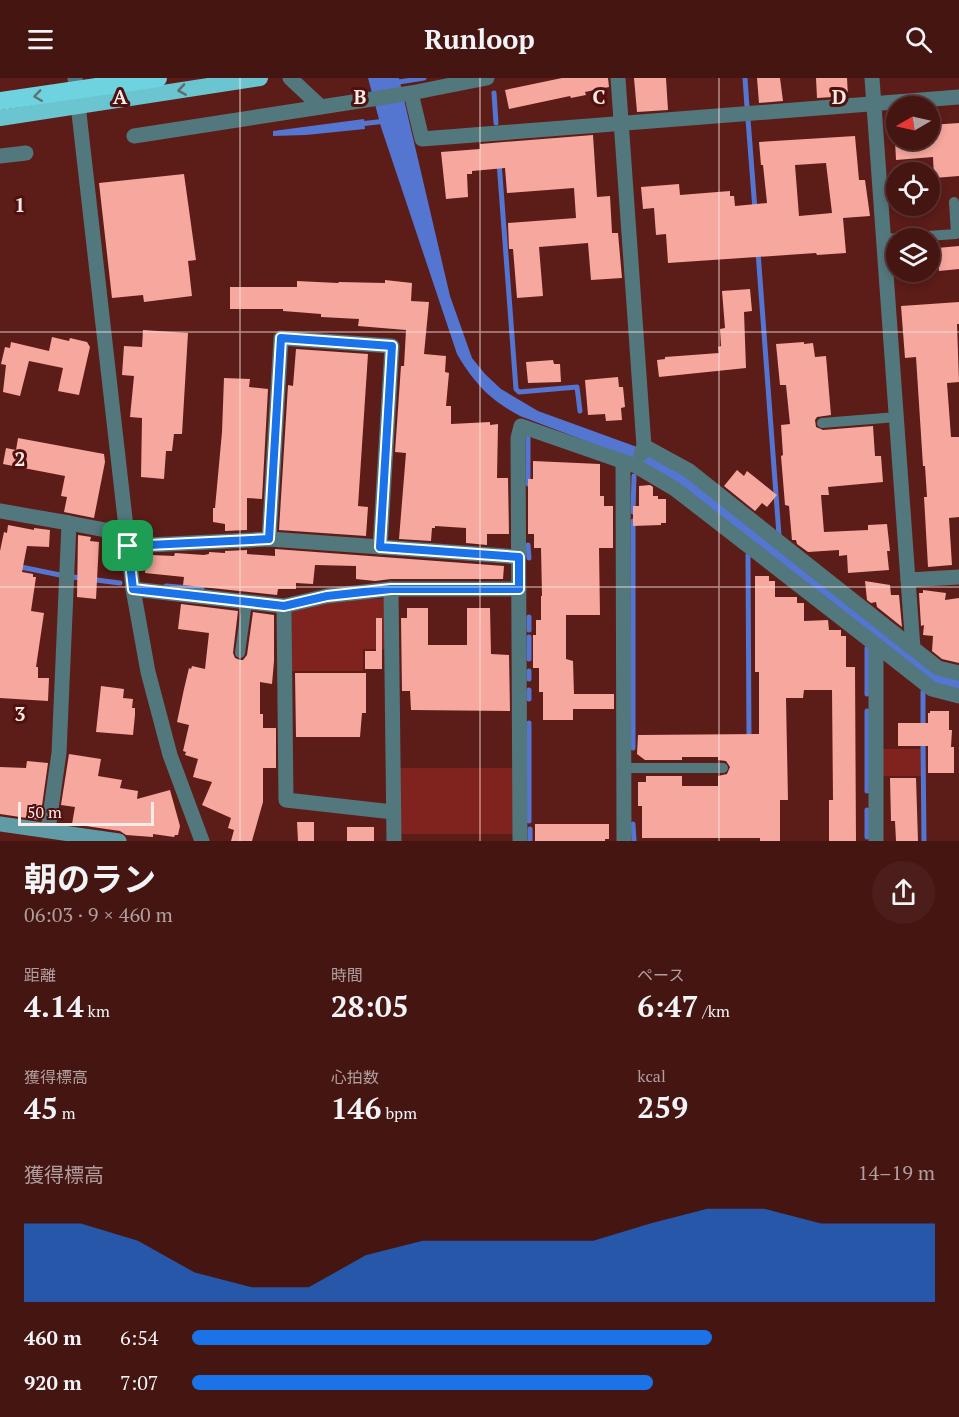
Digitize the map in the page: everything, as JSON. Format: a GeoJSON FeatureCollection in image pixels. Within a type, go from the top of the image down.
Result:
{"type":"FeatureCollection","features":[{"type":"Feature","properties":{"kind":"highway"},"geometry":{"type":"LineString","coordinates":[[0,101],[158,78]]}},
{"type":"Feature","properties":{"kind":"highway"},"geometry":{"type":"LineString","coordinates":[[0,118],[260,78]]}},
{"type":"Feature","properties":{"kind":"main road"},"geometry":{"type":"LineString","coordinates":[[0,824],[119,841]]}},
{"type":"Feature","properties":{"kind":"street"},"geometry":{"type":"LineString","coordinates":[[75,78],[133,589],[148,672],[170,755],[202,841]]}},
{"type":"Feature","properties":{"kind":"street"},"geometry":{"type":"LineString","coordinates":[[290,78],[321,107]]}},
{"type":"Feature","properties":{"kind":"street"},"geometry":{"type":"LineString","coordinates":[[134,136],[370,100],[487,78]]}},
{"type":"Feature","properties":{"kind":"street"},"geometry":{"type":"LineString","coordinates":[[618,78],[623,122],[644,447],[632,464],[624,841]]}},
{"type":"Feature","properties":{"kind":"street"},"geometry":{"type":"LineString","coordinates":[[872,78],[913,648]]}},
{"type":"Feature","properties":{"kind":"street"},"geometry":{"type":"LineString","coordinates":[[411,93],[422,139],[959,97]]}},
{"type":"Feature","properties":{"kind":"street"},"geometry":{"type":"LineString","coordinates":[[0,156],[26,153]]}},
{"type":"Feature","properties":{"kind":"street"},"geometry":{"type":"LineString","coordinates":[[269,539],[281,338],[392,346],[380,547]]}},
{"type":"Feature","properties":{"kind":"street"},"geometry":{"type":"LineString","coordinates":[[520,841],[518,438],[522,426],[632,464],[675,489],[932,689],[959,696]]}},
{"type":"Feature","properties":{"kind":"street"},"geometry":{"type":"LineString","coordinates":[[644,447],[688,470],[938,668],[959,673]]}},
{"type":"Feature","properties":{"kind":"street"},"geometry":{"type":"LineString","coordinates":[[0,511],[69,523],[127,540],[269,539],[519,557]]}},
{"type":"Feature","properties":{"kind":"street"},"geometry":{"type":"LineString","coordinates":[[48,830],[59,753],[69,523]]}},
{"type":"Feature","properties":{"kind":"street"},"geometry":{"type":"LineString","coordinates":[[908,580],[959,577]]}},
{"type":"Feature","properties":{"kind":"street"},"geometry":{"type":"LineString","coordinates":[[133,589],[284,606],[327,596],[391,589],[519,589]]}},
{"type":"Feature","properties":{"kind":"street"},"geometry":{"type":"LineString","coordinates":[[391,589],[394,841]]}},
{"type":"Feature","properties":{"kind":"street"},"geometry":{"type":"LineString","coordinates":[[284,606],[286,800],[393,812]]}},
{"type":"Feature","properties":{"kind":"street"},"geometry":{"type":"LineString","coordinates":[[876,645],[876,841]]}},
{"type":"Feature","properties":{"kind":"lane"},"geometry":{"type":"LineString","coordinates":[[884,239],[956,234],[954,202]]}},
{"type":"Feature","properties":{"kind":"lane"},"geometry":{"type":"LineString","coordinates":[[822,423],[897,417]]}},
{"type":"Feature","properties":{"kind":"lane"},"geometry":{"type":"LineString","coordinates":[[240,654],[247,602]]}},
{"type":"Feature","properties":{"kind":"lane"},"geometry":{"type":"LineString","coordinates":[[624,768],[723,768]]}},
{"type":"Feature","properties":{"kind":"shaded area"},"geometry":{"type":"Polygon","coordinates":[[[348,599],[384,599],[384,649],[363,649],[363,671],[292,671],[292,610],[348,599]]]}},
{"type":"Feature","properties":{"kind":"shaded area"},"geometry":{"type":"Polygon","coordinates":[[[881,749],[922,749],[922,776],[881,776],[881,749]]]}},
{"type":"Feature","properties":{"kind":"shaded area"},"geometry":{"type":"Polygon","coordinates":[[[399,768],[514,768],[514,834],[399,834],[399,768]]]}},
{"type":"Feature","properties":{"kind":"water"},"geometry":{"type":"Polygon","coordinates":[[[368,78],[399,78],[450,296],[472,358],[485,374],[501,389],[538,411],[637,447],[687,474],[959,679],[959,689],[936,685],[646,464],[520,416],[500,404],[484,390],[457,354],[381,127],[368,78]]]}},
{"type":"Feature","properties":{"kind":"water"},"geometry":{"type":"Polygon","coordinates":[[[364,119],[365,129],[273,136],[273,131],[364,119]]]}},
{"type":"Feature","properties":{"kind":"building"},"geometry":{"type":"Polygon","coordinates":[[[562,78],[608,78],[609,87],[585,92],[586,95],[571,98],[570,96],[509,109],[505,90],[562,78]]]}},
{"type":"Feature","properties":{"kind":"building"},"geometry":{"type":"Polygon","coordinates":[[[634,78],[666,78],[668,110],[637,112],[634,78]]]}},
{"type":"Feature","properties":{"kind":"building"},"geometry":{"type":"Polygon","coordinates":[[[757,78],[780,78],[783,101],[759,103],[757,78]]]}},
{"type":"Feature","properties":{"kind":"building"},"geometry":{"type":"Polygon","coordinates":[[[816,78],[847,78],[848,96],[817,98],[816,78]]]}},
{"type":"Feature","properties":{"kind":"building"},"geometry":{"type":"Polygon","coordinates":[[[959,123],[959,176],[940,178],[940,162],[933,162],[933,157],[896,160],[896,150],[940,150],[940,124],[959,123]]]}},
{"type":"Feature","properties":{"kind":"building"},"geometry":{"type":"Polygon","coordinates":[[[593,135],[597,197],[610,196],[612,233],[618,233],[622,278],[591,280],[588,243],[539,247],[543,296],[517,298],[513,249],[509,249],[508,223],[576,218],[574,188],[507,193],[505,168],[472,171],[472,174],[467,174],[468,197],[446,199],[441,152],[480,149],[480,144],[593,135]]]}},
{"type":"Feature","properties":{"kind":"building"},"geometry":{"type":"Polygon","coordinates":[[[855,136],[859,180],[865,180],[870,216],[843,218],[846,253],[668,263],[666,234],[656,235],[654,208],[643,209],[641,187],[679,184],[680,195],[730,191],[730,196],[734,196],[735,206],[767,203],[759,142],[855,136]],[[826,163],[795,165],[799,216],[832,213],[826,163]]]}},
{"type":"Feature","properties":{"kind":"building"},"geometry":{"type":"Polygon","coordinates":[[[184,174],[196,260],[188,261],[192,296],[144,302],[143,295],[112,298],[99,183],[184,174]]]}},
{"type":"Feature","properties":{"kind":"building"},"geometry":{"type":"Polygon","coordinates":[[[959,246],[959,269],[940,271],[940,248],[959,246]]]}},
{"type":"Feature","properties":{"kind":"building"},"geometry":{"type":"Polygon","coordinates":[[[385,280],[412,283],[411,301],[429,302],[424,354],[446,356],[445,372],[449,373],[446,406],[451,406],[451,424],[490,422],[490,425],[498,424],[497,478],[508,478],[509,534],[487,534],[487,545],[466,543],[466,528],[435,526],[432,528],[431,541],[399,539],[406,453],[395,452],[406,330],[358,326],[359,319],[321,317],[321,314],[283,311],[283,309],[230,309],[230,287],[297,287],[297,281],[385,283],[385,280]]]}},
{"type":"Feature","properties":{"kind":"building"},"geometry":{"type":"Polygon","coordinates":[[[750,289],[752,311],[744,312],[746,368],[659,377],[657,360],[665,359],[665,357],[719,353],[720,329],[725,328],[722,291],[750,289]]]}},
{"type":"Feature","properties":{"kind":"building"},"geometry":{"type":"Polygon","coordinates":[[[959,302],[959,324],[957,324],[959,382],[947,383],[951,437],[959,437],[959,517],[949,518],[952,565],[928,567],[924,497],[927,497],[916,357],[905,358],[901,306],[959,302]]]}},
{"type":"Feature","properties":{"kind":"building"},"geometry":{"type":"Polygon","coordinates":[[[143,330],[188,333],[182,434],[174,434],[172,451],[166,451],[164,479],[141,477],[142,418],[130,417],[134,376],[122,375],[124,346],[142,347],[143,330]]]}},
{"type":"Feature","properties":{"kind":"building"},"geometry":{"type":"Polygon","coordinates":[[[52,337],[87,342],[90,347],[79,395],[58,391],[63,368],[29,361],[20,396],[3,392],[6,365],[1,364],[5,347],[10,348],[11,342],[49,351],[52,337]]]}},
{"type":"Feature","properties":{"kind":"building"},"geometry":{"type":"Polygon","coordinates":[[[804,342],[804,344],[813,343],[815,357],[826,356],[831,415],[817,417],[816,427],[823,430],[873,426],[875,456],[881,456],[883,482],[828,487],[829,495],[821,495],[824,532],[868,530],[868,525],[887,524],[890,551],[887,551],[889,570],[848,573],[847,555],[839,556],[839,550],[808,552],[797,544],[796,540],[792,540],[789,506],[785,505],[781,456],[783,455],[781,425],[790,424],[786,385],[780,385],[776,344],[804,342]]]}},
{"type":"Feature","properties":{"kind":"building"},"geometry":{"type":"Polygon","coordinates":[[[296,349],[368,354],[358,506],[368,507],[366,536],[279,530],[288,385],[293,386],[296,349]]]}},
{"type":"Feature","properties":{"kind":"building"},"geometry":{"type":"Polygon","coordinates":[[[553,360],[554,364],[560,364],[561,382],[528,383],[526,362],[553,360]]]}},
{"type":"Feature","properties":{"kind":"building"},"geometry":{"type":"Polygon","coordinates":[[[618,377],[619,387],[623,387],[625,407],[621,408],[622,420],[606,421],[605,414],[588,415],[585,380],[618,377]]]}},
{"type":"Feature","properties":{"kind":"building"},"geometry":{"type":"Polygon","coordinates":[[[224,378],[250,379],[249,387],[268,389],[262,499],[247,498],[247,530],[225,531],[225,524],[213,522],[222,432],[224,378]]]}},
{"type":"Feature","properties":{"kind":"building"},"geometry":{"type":"Polygon","coordinates":[[[18,438],[104,454],[105,462],[94,518],[64,512],[67,497],[61,496],[65,476],[3,464],[6,448],[16,450],[18,438]]]}},
{"type":"Feature","properties":{"kind":"building"},"geometry":{"type":"Polygon","coordinates":[[[533,461],[600,464],[600,496],[604,496],[604,506],[613,506],[613,548],[599,548],[600,615],[566,615],[566,659],[573,661],[574,694],[614,694],[614,709],[573,709],[573,720],[543,720],[543,692],[539,692],[539,668],[533,668],[533,635],[536,635],[536,620],[541,620],[542,596],[541,548],[534,548],[534,534],[528,534],[528,479],[533,479],[533,461]]]}},
{"type":"Feature","properties":{"kind":"building"},"geometry":{"type":"Polygon","coordinates":[[[737,470],[744,476],[747,471],[777,495],[767,507],[762,503],[755,511],[724,486],[737,470]]]}},
{"type":"Feature","properties":{"kind":"building"},"geometry":{"type":"Polygon","coordinates":[[[639,486],[653,487],[653,496],[666,499],[666,523],[633,526],[633,506],[639,506],[639,486]]]}},
{"type":"Feature","properties":{"kind":"building"},"geometry":{"type":"Polygon","coordinates":[[[8,525],[34,530],[34,528],[50,530],[49,547],[27,546],[22,572],[33,574],[33,577],[36,577],[31,611],[44,613],[36,667],[38,667],[38,678],[49,678],[48,701],[0,698],[0,551],[8,525]]]}},
{"type":"Feature","properties":{"kind":"building"},"geometry":{"type":"Polygon","coordinates":[[[78,535],[91,537],[90,541],[99,542],[96,599],[77,597],[78,535]]]}},
{"type":"Feature","properties":{"kind":"building"},"geometry":{"type":"Polygon","coordinates":[[[275,549],[504,566],[503,579],[375,581],[356,579],[356,566],[315,565],[313,584],[296,583],[296,589],[278,589],[277,595],[183,585],[184,577],[145,573],[147,556],[151,557],[151,555],[174,556],[175,553],[204,555],[209,552],[225,553],[225,551],[247,550],[247,554],[275,556],[275,549]]]}},
{"type":"Feature","properties":{"kind":"building"},"geometry":{"type":"Polygon","coordinates":[[[755,576],[769,576],[769,581],[775,581],[775,597],[797,597],[797,603],[804,603],[804,621],[828,620],[829,630],[841,630],[841,636],[846,636],[846,667],[855,667],[856,841],[829,841],[829,800],[833,800],[832,690],[804,690],[803,698],[786,698],[788,800],[780,800],[780,841],[760,841],[760,838],[642,838],[642,806],[638,806],[638,782],[646,782],[646,776],[682,776],[682,786],[718,786],[718,776],[727,774],[730,767],[726,761],[718,760],[718,757],[645,760],[637,754],[638,735],[759,734],[759,672],[755,672],[755,576]]]}},
{"type":"Feature","properties":{"kind":"building"},"geometry":{"type":"Polygon","coordinates":[[[865,581],[890,585],[891,595],[899,595],[902,627],[877,607],[876,602],[871,603],[867,600],[865,581]]]}},
{"type":"Feature","properties":{"kind":"building"},"geometry":{"type":"Polygon","coordinates":[[[923,590],[946,593],[945,600],[959,598],[959,663],[942,659],[932,651],[933,636],[923,635],[924,625],[921,626],[919,593],[923,593],[923,590]]]}},
{"type":"Feature","properties":{"kind":"building"},"geometry":{"type":"Polygon","coordinates":[[[181,604],[238,611],[233,653],[235,658],[240,660],[247,655],[253,612],[274,615],[272,684],[260,682],[260,714],[263,714],[263,728],[276,728],[276,768],[263,768],[263,802],[252,841],[231,841],[234,830],[228,828],[231,818],[202,805],[212,782],[193,777],[198,759],[185,755],[186,752],[183,751],[189,725],[177,722],[184,689],[189,668],[191,669],[192,666],[205,669],[209,633],[178,629],[181,604]]]}},
{"type":"Feature","properties":{"kind":"building"},"geometry":{"type":"Polygon","coordinates":[[[407,608],[428,608],[428,645],[467,645],[467,608],[490,608],[491,654],[509,655],[510,711],[411,710],[410,691],[402,691],[401,618],[407,618],[407,608]]]}},
{"type":"Feature","properties":{"kind":"building"},"geometry":{"type":"Polygon","coordinates":[[[376,618],[382,618],[382,669],[365,669],[365,651],[376,651],[376,618]]]}},
{"type":"Feature","properties":{"kind":"building"},"geometry":{"type":"Polygon","coordinates":[[[295,673],[366,673],[366,713],[362,713],[360,737],[296,737],[295,673]]]}},
{"type":"Feature","properties":{"kind":"building"},"geometry":{"type":"Polygon","coordinates":[[[101,686],[124,689],[123,698],[133,699],[132,708],[135,708],[135,715],[133,735],[96,732],[101,686]]]}},
{"type":"Feature","properties":{"kind":"building"},"geometry":{"type":"Polygon","coordinates":[[[930,711],[949,711],[949,730],[952,730],[951,747],[954,747],[954,773],[928,773],[928,746],[898,746],[898,723],[928,723],[930,711]]]}},
{"type":"Feature","properties":{"kind":"building"},"geometry":{"type":"Polygon","coordinates":[[[69,754],[101,759],[98,776],[122,780],[120,788],[138,791],[137,799],[170,790],[180,826],[178,835],[174,837],[153,834],[153,837],[126,835],[120,831],[72,824],[75,807],[61,805],[69,754]]]}},
{"type":"Feature","properties":{"kind":"building"},"geometry":{"type":"Polygon","coordinates":[[[27,761],[48,763],[40,820],[0,814],[0,767],[26,768],[27,761]]]}},
{"type":"Feature","properties":{"kind":"building"},"geometry":{"type":"Polygon","coordinates":[[[890,778],[916,778],[918,841],[896,841],[895,821],[891,821],[890,778]]]}},
{"type":"Feature","properties":{"kind":"building"},"geometry":{"type":"Polygon","coordinates":[[[297,822],[314,822],[314,841],[298,841],[297,822]]]}},
{"type":"Feature","properties":{"kind":"building"},"geometry":{"type":"Polygon","coordinates":[[[535,824],[609,824],[609,839],[605,841],[535,841],[535,824]]]}},
{"type":"Feature","properties":{"kind":"building"},"geometry":{"type":"Polygon","coordinates":[[[347,827],[374,827],[374,841],[347,841],[347,827]]]}},
{"type":"Feature","properties":{"kind":"waterway"},"geometry":{"type":"LineString","coordinates":[[393,83],[424,78]]}},
{"type":"Feature","properties":{"kind":"waterway"},"geometry":{"type":"LineString","coordinates":[[745,78],[747,107]]}},
{"type":"Feature","properties":{"kind":"waterway"},"geometry":{"type":"LineString","coordinates":[[494,93],[496,123]]}},
{"type":"Feature","properties":{"kind":"waterway"},"geometry":{"type":"LineString","coordinates":[[748,119],[755,210]]}},
{"type":"Feature","properties":{"kind":"waterway"},"geometry":{"type":"LineString","coordinates":[[360,124],[386,121]]}},
{"type":"Feature","properties":{"kind":"waterway"},"geometry":{"type":"LineString","coordinates":[[499,162],[516,389],[519,392],[577,387],[580,411]]}},
{"type":"Feature","properties":{"kind":"waterway"},"geometry":{"type":"LineString","coordinates":[[758,252],[779,535]]}},
{"type":"Feature","properties":{"kind":"waterway"},"geometry":{"type":"LineString","coordinates":[[528,438],[528,484]]}},
{"type":"Feature","properties":{"kind":"waterway"},"geometry":{"type":"LineString","coordinates":[[633,512],[634,476]]}},
{"type":"Feature","properties":{"kind":"waterway"},"geometry":{"type":"LineString","coordinates":[[633,521],[633,748]]}},
{"type":"Feature","properties":{"kind":"waterway"},"geometry":{"type":"LineString","coordinates":[[528,545],[529,558]]}},
{"type":"Feature","properties":{"kind":"waterway"},"geometry":{"type":"LineString","coordinates":[[748,555],[749,740]]}},
{"type":"Feature","properties":{"kind":"waterway"},"geometry":{"type":"LineString","coordinates":[[16,566],[60,575]]}},
{"type":"Feature","properties":{"kind":"waterway"},"geometry":{"type":"LineString","coordinates":[[73,577],[120,583]]}},
{"type":"Feature","properties":{"kind":"waterway"},"geometry":{"type":"LineString","coordinates":[[166,586],[202,589]]}},
{"type":"Feature","properties":{"kind":"waterway"},"geometry":{"type":"LineString","coordinates":[[529,617],[529,630]]}},
{"type":"Feature","properties":{"kind":"waterway"},"geometry":{"type":"LineString","coordinates":[[529,637],[529,659]]}},
{"type":"Feature","properties":{"kind":"waterway"},"geometry":{"type":"LineString","coordinates":[[867,648],[867,694]]}},
{"type":"Feature","properties":{"kind":"waterway"},"geometry":{"type":"LineString","coordinates":[[529,671],[529,679]]}},
{"type":"Feature","properties":{"kind":"waterway"},"geometry":{"type":"LineString","coordinates":[[529,690],[529,699]]}},
{"type":"Feature","properties":{"kind":"waterway"},"geometry":{"type":"LineString","coordinates":[[923,692],[923,728]]}},
{"type":"Feature","properties":{"kind":"waterway"},"geometry":{"type":"LineString","coordinates":[[867,711],[867,791]]}},
{"type":"Feature","properties":{"kind":"waterway"},"geometry":{"type":"LineString","coordinates":[[529,723],[529,821]]}},
{"type":"Feature","properties":{"kind":"waterway"},"geometry":{"type":"LineString","coordinates":[[923,741],[924,841]]}},
{"type":"Feature","properties":{"kind":"waterway"},"geometry":{"type":"LineString","coordinates":[[867,810],[867,837]]}},
{"type":"Feature","properties":{"kind":"waterway"},"geometry":{"type":"LineString","coordinates":[[633,824],[634,840]]}},
{"type":"Feature","properties":{"kind":"waterway"},"geometry":{"type":"LineString","coordinates":[[530,829],[530,841]]}},
{"type":"Feature","properties":{"kind":"route"},"geometry":{"type":"LineString","coordinates":[[281,338],[392,346],[380,547],[519,557],[519,589],[391,589],[327,596],[284,606],[133,589],[128,546],[269,539],[281,338]]}}]}
